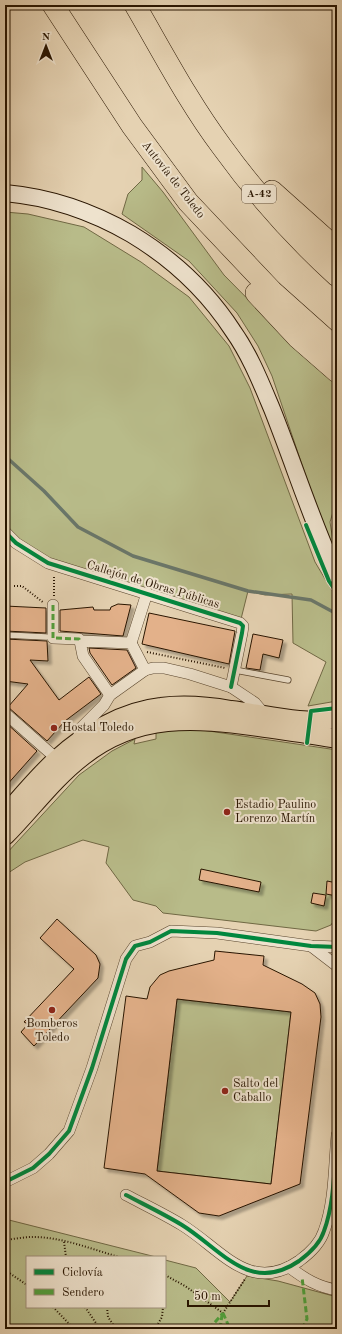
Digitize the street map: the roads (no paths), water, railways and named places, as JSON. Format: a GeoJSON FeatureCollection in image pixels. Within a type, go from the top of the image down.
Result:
{"type":"FeatureCollection","features":[{"type":"Feature","properties":{"kind":"highway","name":"Autovía de Toledo"},"geometry":{"type":"LineString","coordinates":[[53,5],[132,126],[188,202],[272,291],[337,349]]}},
{"type":"Feature","properties":{"kind":"highway","name":"A-42"},"geometry":{"type":"LineString","coordinates":[[136,5],[192,103],[221,147],[251,186],[289,228],[337,276]]}},
{"type":"Feature","properties":{"kind":"highway"},"geometry":{"type":"LineString","coordinates":[[192,103],[212,123],[239,157],[270,189],[337,249]]}},
{"type":"Feature","properties":{"kind":"highway"},"geometry":{"type":"LineString","coordinates":[[188,202],[192,219],[234,271],[298,338],[337,372]]}},
{"type":"Feature","properties":{"kind":"main road"},"geometry":{"type":"LineString","coordinates":[[5,194],[27,196],[65,206],[86,213],[122,229],[167,258],[212,302],[234,331],[254,367],[337,576]]}},
{"type":"Feature","properties":{"kind":"main road"},"geometry":{"type":"LineString","coordinates":[[5,815],[57,759],[77,742],[111,723],[145,710],[161,707],[215,708],[316,720],[337,719]]}},
{"type":"Feature","properties":{"kind":"main road"},"geometry":{"type":"LineString","coordinates":[[5,836],[59,778],[83,756],[100,744],[146,724],[170,720],[217,722],[337,739]]}},
{"type":"Feature","properties":{"kind":"street","name":"Callejón de Obras Públicas"},"geometry":{"type":"LineString","coordinates":[[5,532],[16,543],[48,563],[240,623],[243,626],[231,687]]}},
{"type":"Feature","properties":{"kind":"street"},"geometry":{"type":"LineString","coordinates":[[145,670],[133,646],[147,593]]}},
{"type":"Feature","properties":{"kind":"street"},"geometry":{"type":"LineString","coordinates":[[51,606],[53,638],[79,639],[80,641],[133,646]]}},
{"type":"Feature","properties":{"kind":"street"},"geometry":{"type":"LineString","coordinates":[[80,641],[83,656],[110,695]]}},
{"type":"Feature","properties":{"kind":"street"},"geometry":{"type":"LineString","coordinates":[[77,742],[81,728],[104,705],[110,695],[145,670],[153,668],[164,668],[190,674],[231,687],[255,703],[265,715]]}},
{"type":"Feature","properties":{"kind":"street"},"geometry":{"type":"LineString","coordinates":[[5,713],[57,759]]}},
{"type":"Feature","properties":{"kind":"street"},"geometry":{"type":"LineString","coordinates":[[5,1182],[33,1168],[49,1154],[69,1131],[92,1068],[126,959],[135,946],[150,942],[171,931],[217,933],[311,946],[337,947]]}},
{"type":"Feature","properties":{"kind":"street"},"geometry":{"type":"LineString","coordinates":[[311,946],[337,966]]}},
{"type":"Feature","properties":{"kind":"street"},"geometry":{"type":"LineString","coordinates":[[126,1195],[182,1225],[227,1260],[250,1271],[271,1273],[289,1267],[316,1247],[324,1232],[330,1210],[337,1135]]}},
{"type":"Feature","properties":{"kind":"street"},"geometry":{"type":"LineString","coordinates":[[289,1267],[302,1277],[322,1287],[337,1290]]}},
{"type":"Feature","properties":{"kind":"lane"},"geometry":{"type":"LineString","coordinates":[[5,635],[46,637]]}},
{"type":"Feature","properties":{"kind":"lane"},"geometry":{"type":"LineString","coordinates":[[234,670],[288,680]]}},
{"type":"Feature","properties":{"kind":"waterway"},"geometry":{"type":"LineString","coordinates":[[5,456],[44,491],[78,527],[133,556],[248,591],[311,600],[337,614]]}},
{"type":"Feature","properties":{"kind":"place","name":"Hostal Toledo"},"geometry":{"type":"Point","coordinates":[54,728]}},
{"type":"Feature","properties":{"kind":"place","name":"Estadio Paulino Lorenzo Martín"},"geometry":{"type":"Point","coordinates":[227,812]}},
{"type":"Feature","properties":{"kind":"place","name":"Bomberos Toledo"},"geometry":{"type":"Point","coordinates":[52,1010]}},
{"type":"Feature","properties":{"kind":"place","name":"Salto del Caballo"},"geometry":{"type":"Point","coordinates":[225,1091]}}]}
